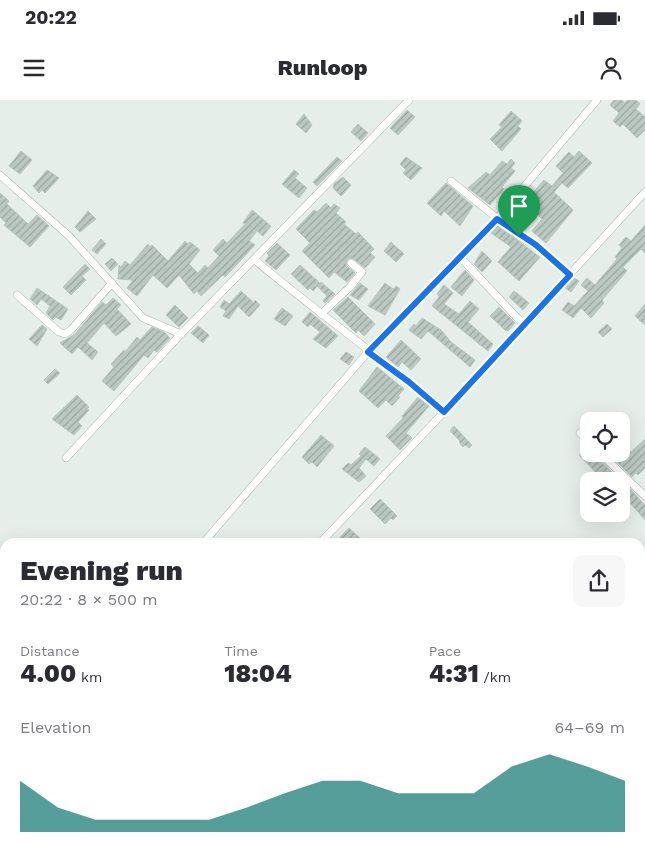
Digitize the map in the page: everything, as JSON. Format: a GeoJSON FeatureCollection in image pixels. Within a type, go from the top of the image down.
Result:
{"type":"FeatureCollection","features":[{"type":"Feature","properties":{"kind":"street"},"geometry":{"type":"LineString","coordinates":[[66,458],[181,334],[409,100]]}},
{"type":"Feature","properties":{"kind":"street"},"geometry":{"type":"LineString","coordinates":[[207,538],[368,352],[497,219],[597,100]]}},
{"type":"Feature","properties":{"kind":"street"},"geometry":{"type":"LineString","coordinates":[[0,175],[69,236],[142,318],[181,334]]}},
{"type":"Feature","properties":{"kind":"street"},"geometry":{"type":"LineString","coordinates":[[451,181],[497,219],[536,245],[570,275]]}},
{"type":"Feature","properties":{"kind":"street"},"geometry":{"type":"LineString","coordinates":[[325,538],[444,412],[645,192]]}},
{"type":"Feature","properties":{"kind":"street"},"geometry":{"type":"LineString","coordinates":[[460,257],[523,324]]}},
{"type":"Feature","properties":{"kind":"street"},"geometry":{"type":"LineString","coordinates":[[255,260],[444,412]]}},
{"type":"Feature","properties":{"kind":"street"},"geometry":{"type":"LineString","coordinates":[[322,314],[350,287],[362,272],[351,263]]}},
{"type":"Feature","properties":{"kind":"street"},"geometry":{"type":"LineString","coordinates":[[17,296],[59,332],[66,334],[112,283]]}},
{"type":"Feature","properties":{"kind":"street"},"geometry":{"type":"LineString","coordinates":[[609,462],[645,496]]}},
{"type":"Feature","properties":{"kind":"building"},"geometry":{"type":"Polygon","coordinates":[[[614,100],[622,100],[625,103],[627,100],[636,100],[640,104],[636,109],[645,117],[645,130],[637,138],[623,124],[620,127],[613,121],[619,113],[610,105],[614,100]]]}},
{"type":"Feature","properties":{"kind":"building"},"geometry":{"type":"Polygon","coordinates":[[[407,110],[415,117],[398,135],[390,128],[407,110]]]}},
{"type":"Feature","properties":{"kind":"building"},"geometry":{"type":"Polygon","coordinates":[[[511,111],[522,121],[518,126],[521,129],[502,151],[490,139],[502,127],[499,125],[511,111]]]}},
{"type":"Feature","properties":{"kind":"building"},"geometry":{"type":"Polygon","coordinates":[[[304,114],[312,125],[306,133],[296,124],[304,114]]]}},
{"type":"Feature","properties":{"kind":"building"},"geometry":{"type":"Polygon","coordinates":[[[358,124],[368,133],[361,141],[351,132],[358,124]]]}},
{"type":"Feature","properties":{"kind":"building"},"geometry":{"type":"Polygon","coordinates":[[[21,151],[32,160],[20,174],[9,166],[21,151]]]}},
{"type":"Feature","properties":{"kind":"building"},"geometry":{"type":"Polygon","coordinates":[[[579,151],[592,163],[568,188],[562,183],[554,192],[573,210],[546,243],[532,231],[542,219],[531,208],[514,225],[506,219],[522,202],[524,203],[544,180],[552,186],[563,173],[556,166],[569,152],[574,157],[579,151]]]}},
{"type":"Feature","properties":{"kind":"building"},"geometry":{"type":"Polygon","coordinates":[[[337,157],[342,161],[317,186],[313,182],[337,157]]]}},
{"type":"Feature","properties":{"kind":"building"},"geometry":{"type":"Polygon","coordinates":[[[406,157],[422,168],[411,180],[403,173],[406,170],[400,164],[406,157]]]}},
{"type":"Feature","properties":{"kind":"building"},"geometry":{"type":"Polygon","coordinates":[[[511,159],[515,163],[511,168],[515,171],[502,187],[504,189],[490,205],[468,188],[486,172],[490,175],[502,161],[507,164],[511,159]]]}},
{"type":"Feature","properties":{"kind":"building"},"geometry":{"type":"Polygon","coordinates":[[[47,170],[59,178],[45,193],[42,190],[39,193],[33,186],[47,170]]]}},
{"type":"Feature","properties":{"kind":"building"},"geometry":{"type":"Polygon","coordinates":[[[294,170],[299,174],[295,178],[307,188],[299,198],[282,184],[294,170]]]}},
{"type":"Feature","properties":{"kind":"building"},"geometry":{"type":"Polygon","coordinates":[[[343,177],[351,185],[341,196],[333,188],[334,184],[343,177]]]}},
{"type":"Feature","properties":{"kind":"building"},"geometry":{"type":"Polygon","coordinates":[[[446,183],[473,206],[460,226],[444,211],[441,216],[427,203],[446,183]]]}},
{"type":"Feature","properties":{"kind":"building"},"geometry":{"type":"Polygon","coordinates":[[[0,193],[9,201],[7,204],[28,224],[37,215],[49,226],[30,247],[4,225],[6,223],[0,217],[0,193]]]}},
{"type":"Feature","properties":{"kind":"building"},"geometry":{"type":"Polygon","coordinates":[[[326,203],[331,208],[334,204],[340,208],[336,213],[346,222],[344,224],[356,234],[358,232],[374,249],[370,253],[375,257],[365,268],[352,258],[347,260],[346,265],[355,273],[347,282],[334,272],[329,278],[302,251],[310,243],[296,229],[314,210],[317,212],[326,203]]]}},
{"type":"Feature","properties":{"kind":"building"},"geometry":{"type":"Polygon","coordinates":[[[252,210],[271,226],[263,236],[257,231],[249,241],[255,245],[225,277],[223,275],[201,296],[197,291],[194,294],[179,275],[167,288],[153,275],[137,296],[127,288],[133,280],[118,279],[119,265],[121,267],[125,261],[130,265],[148,244],[150,247],[152,245],[168,261],[185,241],[188,244],[190,242],[200,250],[189,264],[198,273],[205,265],[208,268],[219,256],[213,250],[223,239],[227,243],[245,224],[243,223],[252,210]]]}},
{"type":"Feature","properties":{"kind":"building"},"geometry":{"type":"Polygon","coordinates":[[[88,211],[96,219],[80,232],[75,227],[88,211]]]}},
{"type":"Feature","properties":{"kind":"building"},"geometry":{"type":"Polygon","coordinates":[[[645,225],[645,253],[641,249],[623,267],[627,271],[602,300],[604,303],[591,318],[581,308],[573,318],[562,310],[568,302],[574,306],[588,291],[581,285],[587,278],[595,285],[617,259],[615,257],[622,248],[619,245],[626,237],[631,241],[645,225]]]}},
{"type":"Feature","properties":{"kind":"building"},"geometry":{"type":"Polygon","coordinates":[[[498,226],[540,257],[519,281],[498,262],[511,247],[491,233],[498,226]]]}},
{"type":"Feature","properties":{"kind":"building"},"geometry":{"type":"Polygon","coordinates":[[[101,239],[106,244],[97,254],[92,250],[101,239]]]}},
{"type":"Feature","properties":{"kind":"building"},"geometry":{"type":"Polygon","coordinates":[[[391,242],[404,254],[396,262],[384,251],[391,242]]]}},
{"type":"Feature","properties":{"kind":"building"},"geometry":{"type":"Polygon","coordinates":[[[277,243],[290,255],[276,270],[265,261],[269,256],[267,253],[277,243]]]}},
{"type":"Feature","properties":{"kind":"building"},"geometry":{"type":"Polygon","coordinates":[[[482,251],[492,261],[482,272],[474,264],[482,251]]]}},
{"type":"Feature","properties":{"kind":"building"},"geometry":{"type":"Polygon","coordinates":[[[112,258],[118,264],[111,271],[105,264],[112,258]]]}},
{"type":"Feature","properties":{"kind":"building"},"geometry":{"type":"Polygon","coordinates":[[[85,264],[90,269],[82,276],[86,280],[71,295],[63,287],[85,264]]]}},
{"type":"Feature","properties":{"kind":"building"},"geometry":{"type":"Polygon","coordinates":[[[300,265],[320,283],[313,291],[310,288],[308,290],[291,274],[300,265]]]}},
{"type":"Feature","properties":{"kind":"building"},"geometry":{"type":"Polygon","coordinates":[[[465,270],[474,280],[462,296],[451,287],[465,270]]]}},
{"type":"Feature","properties":{"kind":"building"},"geometry":{"type":"Polygon","coordinates":[[[574,278],[579,281],[571,292],[565,288],[574,278]]]}},
{"type":"Feature","properties":{"kind":"building"},"geometry":{"type":"Polygon","coordinates":[[[321,282],[335,294],[325,303],[323,301],[327,296],[317,286],[321,282]]]}},
{"type":"Feature","properties":{"kind":"building"},"geometry":{"type":"Polygon","coordinates":[[[360,283],[368,289],[359,300],[350,295],[360,283]]]}},
{"type":"Feature","properties":{"kind":"building"},"geometry":{"type":"Polygon","coordinates":[[[385,283],[393,289],[396,286],[400,289],[385,315],[368,306],[385,283]]]}},
{"type":"Feature","properties":{"kind":"building"},"geometry":{"type":"Polygon","coordinates":[[[444,285],[453,293],[444,304],[459,314],[470,301],[479,309],[468,322],[493,344],[488,351],[432,306],[439,297],[437,294],[444,285]]]}},
{"type":"Feature","properties":{"kind":"building"},"geometry":{"type":"Polygon","coordinates":[[[37,288],[68,309],[61,320],[55,317],[53,320],[46,313],[50,306],[41,299],[37,305],[30,299],[37,288]]]}},
{"type":"Feature","properties":{"kind":"building"},"geometry":{"type":"Polygon","coordinates":[[[241,291],[254,303],[255,300],[260,305],[249,317],[238,306],[229,319],[223,316],[226,311],[220,307],[224,300],[229,304],[241,291]]]}},
{"type":"Feature","properties":{"kind":"building"},"geometry":{"type":"Polygon","coordinates":[[[514,291],[529,303],[523,310],[509,297],[514,291]]]}},
{"type":"Feature","properties":{"kind":"building"},"geometry":{"type":"Polygon","coordinates":[[[348,297],[375,324],[364,336],[358,330],[356,333],[333,310],[348,297]]]}},
{"type":"Feature","properties":{"kind":"building"},"geometry":{"type":"Polygon","coordinates":[[[113,298],[121,305],[117,309],[131,324],[116,336],[104,323],[87,343],[98,352],[92,360],[78,347],[72,354],[60,343],[75,334],[102,302],[106,305],[113,298]]]}},
{"type":"Feature","properties":{"kind":"building"},"geometry":{"type":"Polygon","coordinates":[[[645,304],[645,325],[635,316],[645,304]]]}},
{"type":"Feature","properties":{"kind":"building"},"geometry":{"type":"Polygon","coordinates":[[[175,305],[188,318],[179,327],[166,315],[175,305]]]}},
{"type":"Feature","properties":{"kind":"building"},"geometry":{"type":"Polygon","coordinates":[[[499,307],[515,323],[509,330],[506,331],[490,316],[499,307]]]}},
{"type":"Feature","properties":{"kind":"building"},"geometry":{"type":"Polygon","coordinates":[[[282,308],[293,316],[285,326],[274,319],[282,308]]]}},
{"type":"Feature","properties":{"kind":"building"},"geometry":{"type":"Polygon","coordinates":[[[310,312],[338,336],[326,348],[313,339],[320,332],[310,324],[308,327],[302,322],[310,312]]]}},
{"type":"Feature","properties":{"kind":"building"},"geometry":{"type":"Polygon","coordinates":[[[422,318],[441,330],[451,342],[475,360],[470,367],[428,331],[421,339],[409,330],[414,324],[416,326],[422,318]]]}},
{"type":"Feature","properties":{"kind":"building"},"geometry":{"type":"Polygon","coordinates":[[[607,324],[612,329],[603,337],[598,332],[607,324]]]}},
{"type":"Feature","properties":{"kind":"building"},"geometry":{"type":"Polygon","coordinates":[[[42,325],[47,329],[37,346],[29,339],[42,325]]]}},
{"type":"Feature","properties":{"kind":"building"},"geometry":{"type":"Polygon","coordinates":[[[198,326],[209,335],[203,343],[191,333],[198,326]]]}},
{"type":"Feature","properties":{"kind":"building"},"geometry":{"type":"Polygon","coordinates":[[[152,327],[164,332],[170,338],[157,352],[154,350],[148,358],[144,355],[114,391],[102,381],[114,367],[111,364],[124,350],[125,352],[137,337],[140,340],[152,327]]]}},
{"type":"Feature","properties":{"kind":"building"},"geometry":{"type":"Polygon","coordinates":[[[401,340],[421,359],[411,370],[402,362],[398,367],[386,357],[401,340]]]}},
{"type":"Feature","properties":{"kind":"building"},"geometry":{"type":"Polygon","coordinates":[[[346,352],[354,357],[349,365],[340,359],[346,352]]]}},
{"type":"Feature","properties":{"kind":"building"},"geometry":{"type":"Polygon","coordinates":[[[377,367],[404,389],[392,406],[386,400],[378,408],[359,391],[377,367]]]}},
{"type":"Feature","properties":{"kind":"building"},"geometry":{"type":"Polygon","coordinates":[[[55,369],[60,373],[48,384],[44,380],[55,369]]]}},
{"type":"Feature","properties":{"kind":"building"},"geometry":{"type":"Polygon","coordinates":[[[77,395],[89,407],[87,409],[89,410],[78,422],[82,426],[74,435],[52,419],[77,395]]]}},
{"type":"Feature","properties":{"kind":"building"},"geometry":{"type":"Polygon","coordinates":[[[418,397],[429,406],[406,433],[412,438],[400,450],[386,436],[403,418],[402,416],[418,397]]]}},
{"type":"Feature","properties":{"kind":"building"},"geometry":{"type":"Polygon","coordinates":[[[454,426],[472,445],[469,448],[465,445],[463,447],[450,431],[454,426]]]}},
{"type":"Feature","properties":{"kind":"building"},"geometry":{"type":"Polygon","coordinates":[[[321,435],[334,446],[317,467],[312,462],[309,464],[302,457],[321,435]]]}},
{"type":"Feature","properties":{"kind":"building"},"geometry":{"type":"Polygon","coordinates":[[[645,439],[645,468],[638,475],[636,473],[632,477],[630,472],[627,472],[617,462],[630,462],[631,452],[645,439]]]}},
{"type":"Feature","properties":{"kind":"building"},"geometry":{"type":"Polygon","coordinates":[[[365,447],[380,459],[374,466],[366,459],[359,468],[366,476],[359,482],[342,469],[348,463],[351,465],[361,456],[359,454],[365,447]]]}},
{"type":"Feature","properties":{"kind":"building"},"geometry":{"type":"Polygon","coordinates":[[[586,462],[601,462],[612,472],[595,472],[586,462]]]}},
{"type":"Feature","properties":{"kind":"building"},"geometry":{"type":"Polygon","coordinates":[[[630,489],[645,505],[645,520],[630,503],[630,489]]]}},
{"type":"Feature","properties":{"kind":"building"},"geometry":{"type":"Polygon","coordinates":[[[380,499],[397,516],[393,520],[391,518],[385,524],[370,509],[380,499]]]}},
{"type":"Feature","properties":{"kind":"building"},"geometry":{"type":"Polygon","coordinates":[[[349,528],[360,538],[339,538],[349,528]]]}},
{"type":"Feature","properties":{"kind":"route"},"geometry":{"type":"LineString","coordinates":[[497,219],[519,236],[536,245],[552,257],[570,275],[444,412],[409,382],[368,352],[497,219]]}}]}
